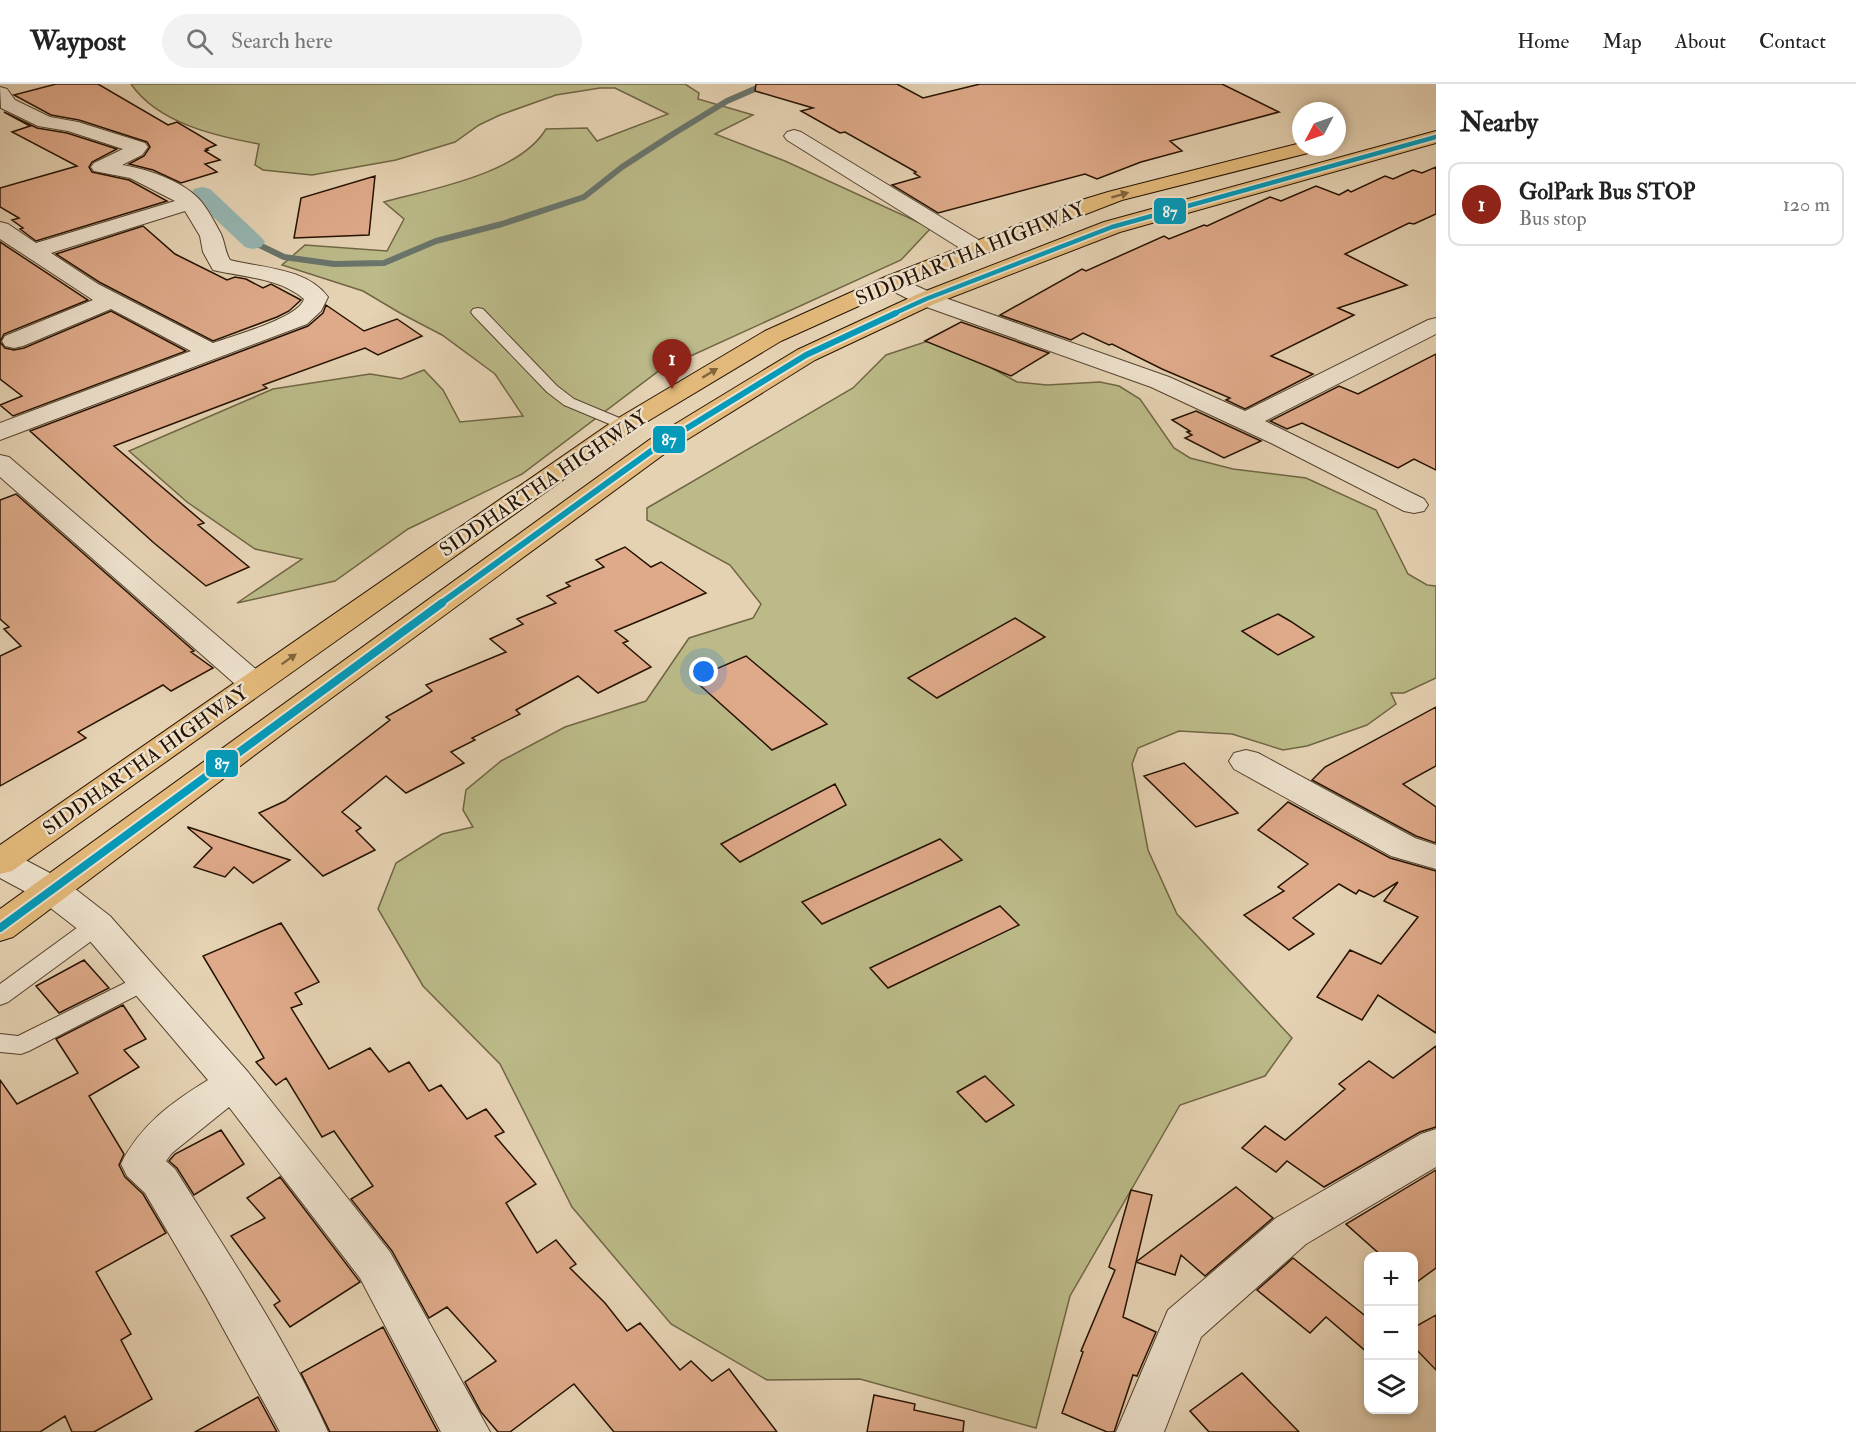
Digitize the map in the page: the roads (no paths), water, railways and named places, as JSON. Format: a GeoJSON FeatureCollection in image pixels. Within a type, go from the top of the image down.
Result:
{"type":"FeatureCollection","features":[{"type":"Feature","properties":{"kind":"highway","name":"SIDDHARTHA HIGHWAY"},"geometry":{"type":"LineString","coordinates":[[0,928],[658,446],[806,355],[926,299],[1112,227],[1150,214],[1436,137]]}},
{"type":"Feature","properties":{"kind":"highway","name":"SIDDHARTHA HIGHWAY"},"geometry":{"type":"LineString","coordinates":[[0,862],[624,425],[773,336],[893,282],[1115,196],[1292,151]]}},
{"type":"Feature","properties":{"kind":"street"},"geometry":{"type":"LineString","coordinates":[[0,432],[209,351],[299,319],[316,303],[316,297],[309,289],[291,281],[221,265],[214,252],[211,236],[191,203],[174,191],[135,173],[101,167],[135,151],[138,147],[70,126],[45,122],[8,104],[0,91],[17,84]]}},
{"type":"Feature","properties":{"kind":"street"},"geometry":{"type":"LineString","coordinates":[[794,136],[979,250]]}},
{"type":"Feature","properties":{"kind":"street"},"geometry":{"type":"LineString","coordinates":[[34,251],[191,203]]}},
{"type":"Feature","properties":{"kind":"street"},"geometry":{"type":"LineString","coordinates":[[0,229],[90,289],[209,351]]}},
{"type":"Feature","properties":{"kind":"street"},"geometry":{"type":"LineString","coordinates":[[893,282],[926,299],[1160,382],[1429,505]]}},
{"type":"Feature","properties":{"kind":"street"},"geometry":{"type":"LineString","coordinates":[[14,341],[112,300]]}},
{"type":"Feature","properties":{"kind":"street"},"geometry":{"type":"LineString","coordinates":[[1245,421],[1436,325]]}},
{"type":"Feature","properties":{"kind":"street"},"geometry":{"type":"LineString","coordinates":[[0,463],[254,684]]}},
{"type":"Feature","properties":{"kind":"street"},"geometry":{"type":"LineString","coordinates":[[1246,761],[1403,847],[1436,857]]}},
{"type":"Feature","properties":{"kind":"street"},"geometry":{"type":"LineString","coordinates":[[0,862],[52,890],[97,925],[234,1083],[375,1265],[466,1432]]}},
{"type":"Feature","properties":{"kind":"street"},"geometry":{"type":"LineString","coordinates":[[234,1083],[200,1105],[157,1141],[142,1164],[160,1181],[216,1273],[294,1410],[304,1432]]}},
{"type":"Feature","properties":{"kind":"street"},"geometry":{"type":"LineString","coordinates":[[1140,1432],[1184,1324],[1291,1231],[1436,1146]]}},
{"type":"Feature","properties":{"kind":"lane"},"geometry":{"type":"LineString","coordinates":[[478,312],[552,389],[569,402],[624,425]]}},
{"type":"Feature","properties":{"kind":"lane"},"geometry":{"type":"LineString","coordinates":[[0,996],[97,925]]}},
{"type":"Feature","properties":{"kind":"lane"},"geometry":{"type":"LineString","coordinates":[[0,1043],[21,1045],[145,981]]}},
{"type":"Feature","properties":{"kind":"waterway"},"geometry":{"type":"LineString","coordinates":[[253,242],[284,257],[334,264],[384,263],[436,241],[502,224],[584,197],[622,167],[673,134],[727,101],[766,84]]}},
{"type":"Feature","properties":{"kind":"waterway"},"geometry":{"type":"LineString","coordinates":[[202,194],[253,242]]}},
{"type":"Feature","properties":{"kind":"place","name":"GolPark Bus STOP"},"geometry":{"type":"Point","coordinates":[672,389]}}]}
